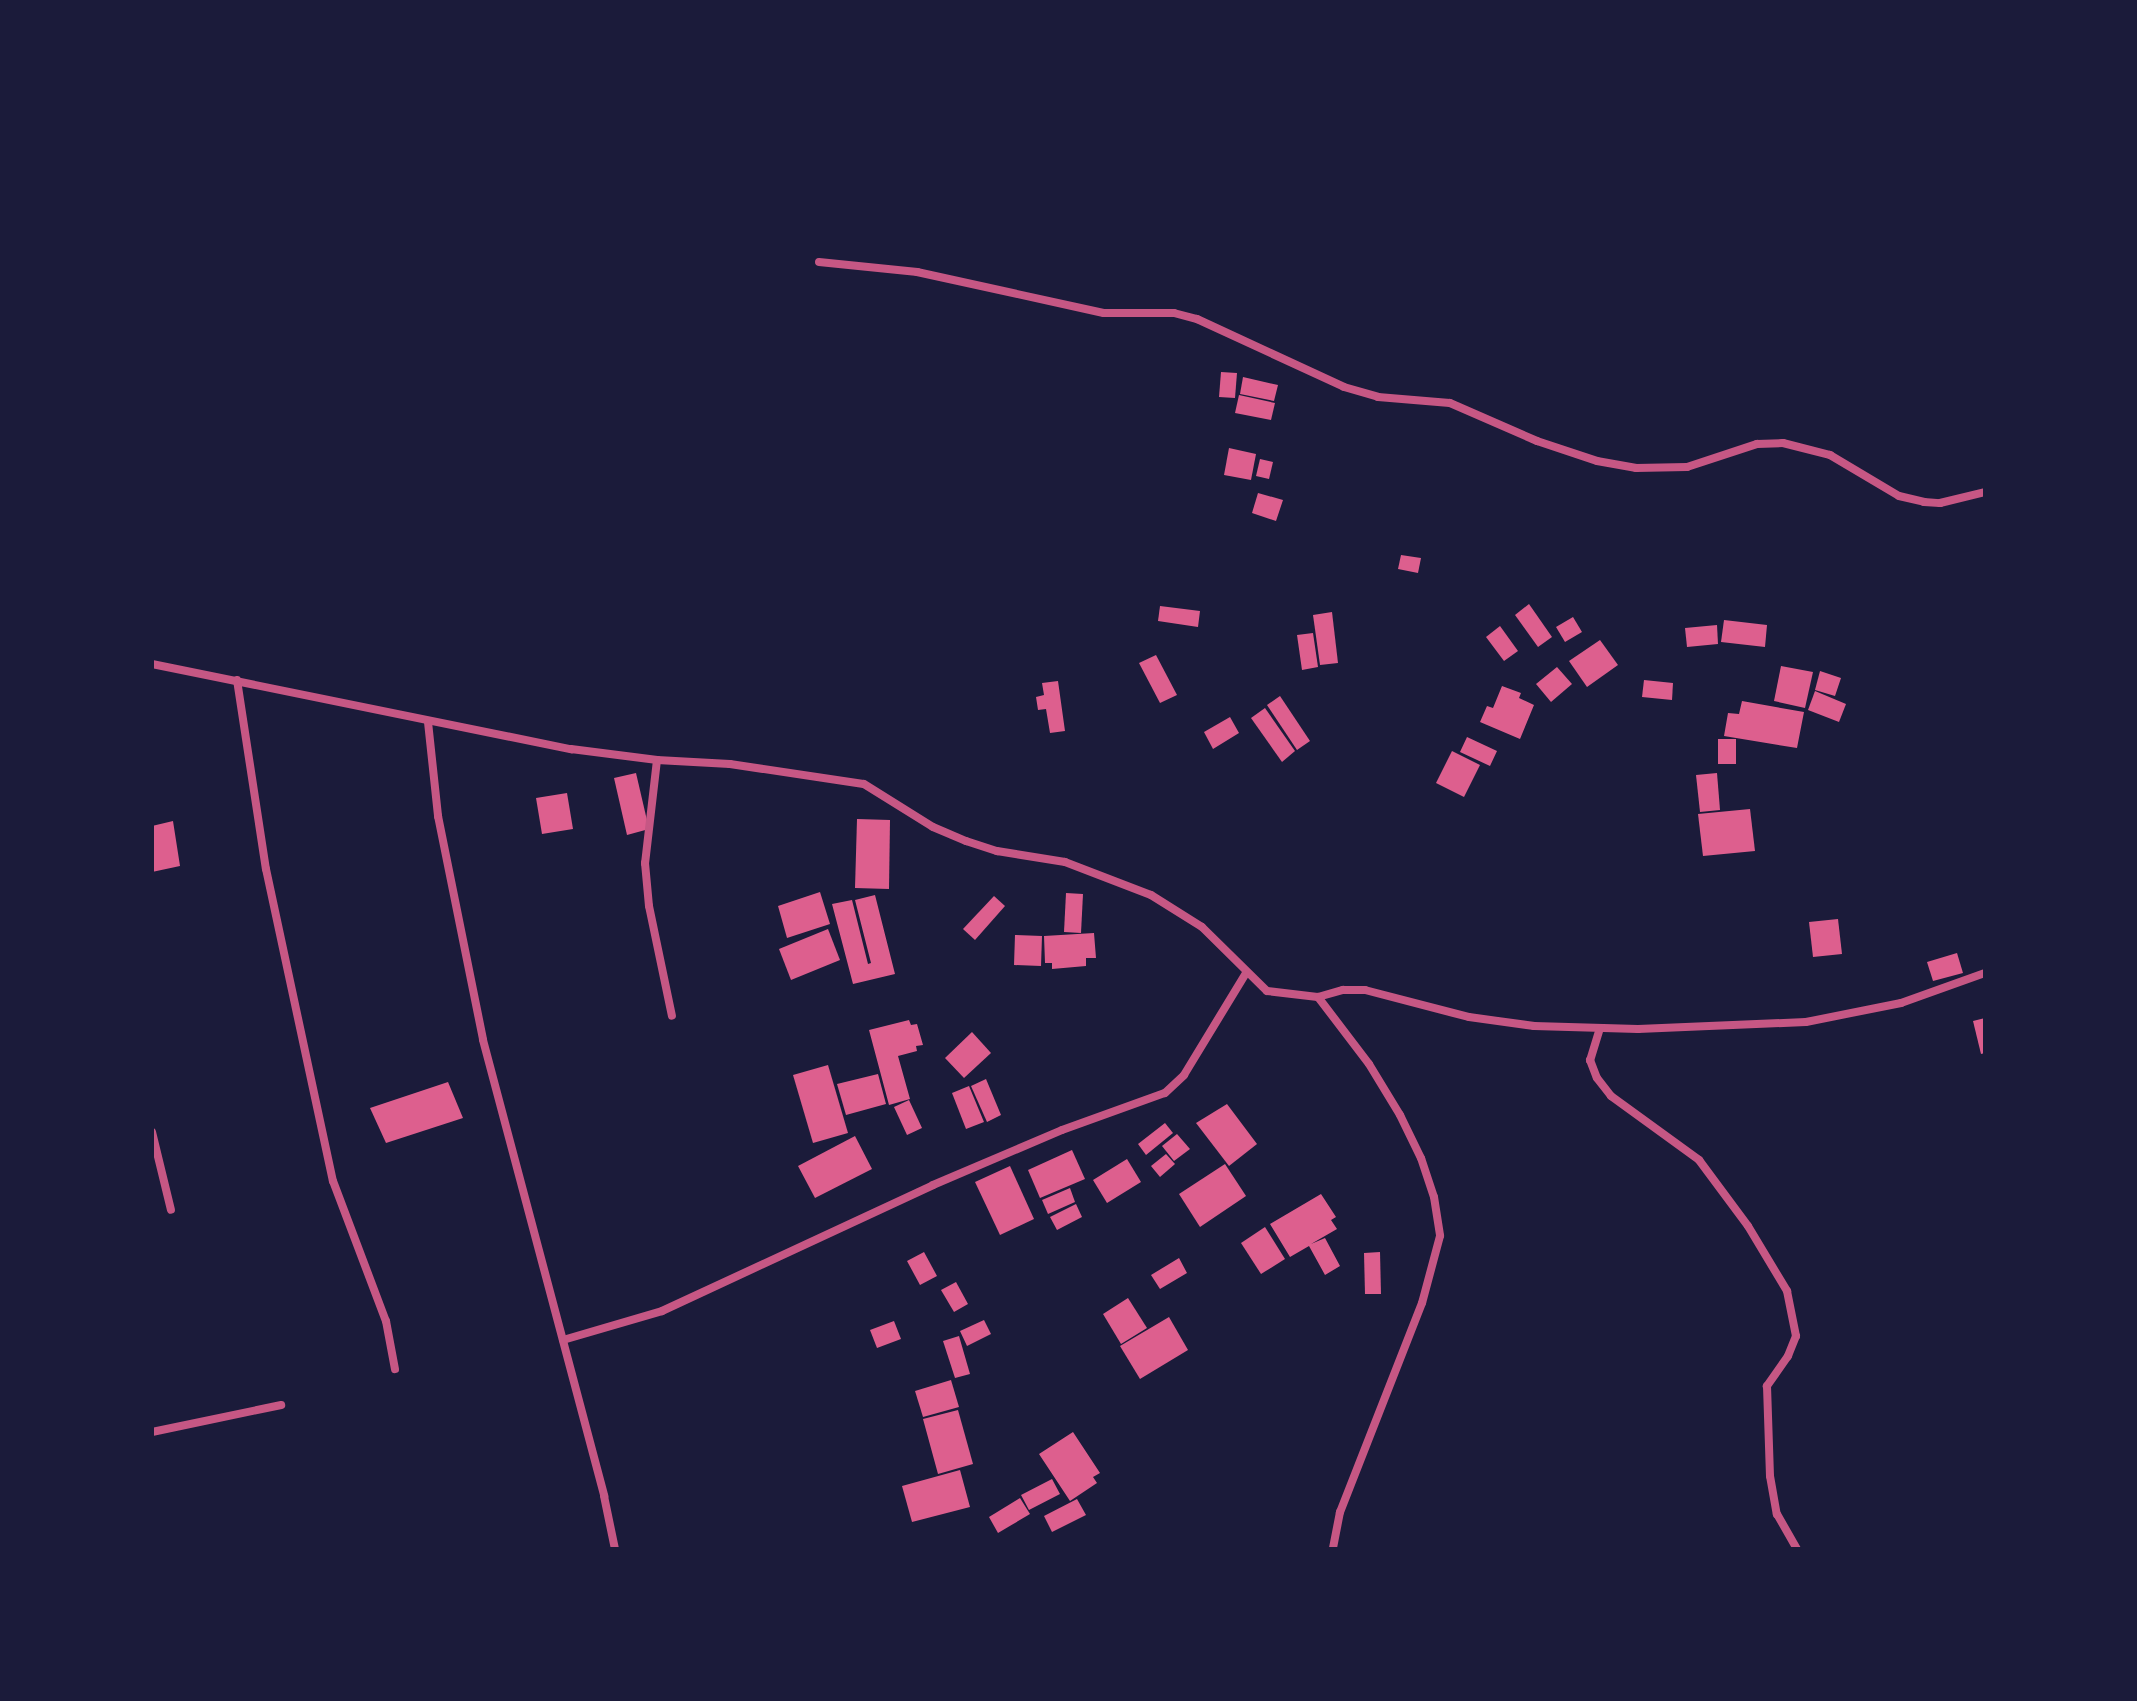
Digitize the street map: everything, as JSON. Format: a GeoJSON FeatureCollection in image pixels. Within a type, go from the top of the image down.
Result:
{"type":"FeatureCollection","features":[{"type":"Feature","properties":{"kind":"street"},"geometry":{"type":"LineString","coordinates":[[819,262],[917,272],[1104,313],[1174,313],[1197,319],[1344,387],[1378,397],[1450,403],[1537,441],[1597,461],[1636,468],[1687,467],[1757,444],[1783,443],[1830,455],[1899,496],[1940,503],[1985,492]]}},
{"type":"Feature","properties":{"kind":"street"},"geometry":{"type":"LineString","coordinates":[[152,664],[428,722],[657,760],[730,764],[875,788],[933,827],[966,841],[997,851],[1065,862],[1151,895],[1202,927],[1267,991],[1318,997],[1343,990],[1365,990],[1469,1017],[1534,1026],[1600,1028],[1806,1022],[1901,1003],[1985,973]]}},
{"type":"Feature","properties":{"kind":"street"},"geometry":{"type":"LineString","coordinates":[[237,680],[266,869],[333,1181],[386,1321],[395,1369]]}},
{"type":"Feature","properties":{"kind":"street"},"geometry":{"type":"LineString","coordinates":[[428,722],[438,816],[483,1040],[615,1549]]}},
{"type":"Feature","properties":{"kind":"street"},"geometry":{"type":"LineString","coordinates":[[657,760],[645,863],[649,906],[672,1016]]}},
{"type":"Feature","properties":{"kind":"street"},"geometry":{"type":"LineString","coordinates":[[563,1340],[662,1311],[933,1185],[1062,1130],[1165,1093],[1184,1075],[1246,973]]}},
{"type":"Feature","properties":{"kind":"street"},"geometry":{"type":"LineString","coordinates":[[1318,997],[1369,1064],[1400,1115],[1421,1158],[1434,1197],[1440,1236],[1422,1303],[1340,1512],[1333,1549]]}},
{"type":"Feature","properties":{"kind":"street"},"geometry":{"type":"LineString","coordinates":[[1600,1028],[1590,1060],[1597,1078],[1611,1096],[1699,1160],[1748,1226],[1787,1291],[1796,1336],[1788,1356],[1767,1386],[1770,1476],[1777,1514],[1797,1549]]}},
{"type":"Feature","properties":{"kind":"street"},"geometry":{"type":"LineString","coordinates":[[152,1132],[171,1210]]}},
{"type":"Feature","properties":{"kind":"street"},"geometry":{"type":"LineString","coordinates":[[152,1432],[281,1405]]}},
{"type":"Feature","properties":{"kind":"building"},"geometry":{"type":"Polygon","coordinates":[[[1221,372],[1237,373],[1235,398],[1219,397],[1221,372]]]}},
{"type":"Feature","properties":{"kind":"building"},"geometry":{"type":"Polygon","coordinates":[[[1243,377],[1278,385],[1274,401],[1240,394],[1243,377]]]}},
{"type":"Feature","properties":{"kind":"building"},"geometry":{"type":"Polygon","coordinates":[[[1239,395],[1275,403],[1271,420],[1235,413],[1239,395]]]}},
{"type":"Feature","properties":{"kind":"building"},"geometry":{"type":"Polygon","coordinates":[[[1229,448],[1256,454],[1251,480],[1224,475],[1229,448]]]}},
{"type":"Feature","properties":{"kind":"building"},"geometry":{"type":"Polygon","coordinates":[[[1260,459],[1273,462],[1269,479],[1256,476],[1260,459]]]}},
{"type":"Feature","properties":{"kind":"building"},"geometry":{"type":"Polygon","coordinates":[[[1258,493],[1283,500],[1276,521],[1252,513],[1258,493]]]}},
{"type":"Feature","properties":{"kind":"building"},"geometry":{"type":"Polygon","coordinates":[[[1401,555],[1421,558],[1418,573],[1398,569],[1401,555]]]}},
{"type":"Feature","properties":{"kind":"building"},"geometry":{"type":"Polygon","coordinates":[[[1529,604],[1552,637],[1538,647],[1515,615],[1529,604]]]}},
{"type":"Feature","properties":{"kind":"building"},"geometry":{"type":"Polygon","coordinates":[[[1160,606],[1200,611],[1198,627],[1158,621],[1160,606]]]}},
{"type":"Feature","properties":{"kind":"building"},"geometry":{"type":"Polygon","coordinates":[[[1332,612],[1338,663],[1320,665],[1313,615],[1332,612]]]}},
{"type":"Feature","properties":{"kind":"building"},"geometry":{"type":"Polygon","coordinates":[[[1573,617],[1582,632],[1565,642],[1556,627],[1573,617]]]}},
{"type":"Feature","properties":{"kind":"building"},"geometry":{"type":"Polygon","coordinates":[[[1724,620],[1767,625],[1765,647],[1721,642],[1724,620]]]}},
{"type":"Feature","properties":{"kind":"building"},"geometry":{"type":"Polygon","coordinates":[[[1717,625],[1718,644],[1687,647],[1685,628],[1717,625]]]}},
{"type":"Feature","properties":{"kind":"building"},"geometry":{"type":"Polygon","coordinates":[[[1500,626],[1518,651],[1504,661],[1486,637],[1500,626]]]}},
{"type":"Feature","properties":{"kind":"building"},"geometry":{"type":"Polygon","coordinates":[[[1313,633],[1318,667],[1302,670],[1297,635],[1313,633]]]}},
{"type":"Feature","properties":{"kind":"building"},"geometry":{"type":"Polygon","coordinates":[[[1600,640],[1618,665],[1587,687],[1569,661],[1600,640]]]}},
{"type":"Feature","properties":{"kind":"building"},"geometry":{"type":"Polygon","coordinates":[[[1156,655],[1177,695],[1160,703],[1139,663],[1156,655]]]}},
{"type":"Feature","properties":{"kind":"building"},"geometry":{"type":"Polygon","coordinates":[[[1781,666],[1813,672],[1805,708],[1774,701],[1781,666]]]}},
{"type":"Feature","properties":{"kind":"building"},"geometry":{"type":"Polygon","coordinates":[[[1557,667],[1572,684],[1551,702],[1536,684],[1557,667]]]}},
{"type":"Feature","properties":{"kind":"building"},"geometry":{"type":"Polygon","coordinates":[[[1820,671],[1841,678],[1835,696],[1815,690],[1820,671]]]}},
{"type":"Feature","properties":{"kind":"building"},"geometry":{"type":"Polygon","coordinates":[[[1644,680],[1673,683],[1672,700],[1642,697],[1644,680]]]}},
{"type":"Feature","properties":{"kind":"building"},"geometry":{"type":"Polygon","coordinates":[[[1058,681],[1065,731],[1050,733],[1046,709],[1038,710],[1036,697],[1044,695],[1042,683],[1058,681]]]}},
{"type":"Feature","properties":{"kind":"building"},"geometry":{"type":"Polygon","coordinates":[[[1502,686],[1521,693],[1519,698],[1534,705],[1520,739],[1480,722],[1487,706],[1493,708],[1502,686]]]}},
{"type":"Feature","properties":{"kind":"building"},"geometry":{"type":"Polygon","coordinates":[[[1815,691],[1846,704],[1839,722],[1808,710],[1815,691]]]}},
{"type":"Feature","properties":{"kind":"building"},"geometry":{"type":"Polygon","coordinates":[[[1280,696],[1310,741],[1297,750],[1267,705],[1280,696]]]}},
{"type":"Feature","properties":{"kind":"building"},"geometry":{"type":"Polygon","coordinates":[[[1742,701],[1804,712],[1797,748],[1724,736],[1728,713],[1739,714],[1742,701]]]}},
{"type":"Feature","properties":{"kind":"building"},"geometry":{"type":"Polygon","coordinates":[[[1265,708],[1295,751],[1282,762],[1251,718],[1265,708]]]}},
{"type":"Feature","properties":{"kind":"building"},"geometry":{"type":"Polygon","coordinates":[[[1230,717],[1239,733],[1213,749],[1204,732],[1230,717]]]}},
{"type":"Feature","properties":{"kind":"building"},"geometry":{"type":"Polygon","coordinates":[[[1467,737],[1497,751],[1490,766],[1460,752],[1467,737]]]}},
{"type":"Feature","properties":{"kind":"building"},"geometry":{"type":"Polygon","coordinates":[[[1718,739],[1736,739],[1736,764],[1718,764],[1718,739]]]}},
{"type":"Feature","properties":{"kind":"building"},"geometry":{"type":"Polygon","coordinates":[[[1452,751],[1480,765],[1464,797],[1436,783],[1452,751]]]}},
{"type":"Feature","properties":{"kind":"building"},"geometry":{"type":"Polygon","coordinates":[[[636,773],[649,829],[627,835],[614,778],[636,773]]]}},
{"type":"Feature","properties":{"kind":"building"},"geometry":{"type":"Polygon","coordinates":[[[1717,773],[1720,810],[1700,812],[1696,775],[1717,773]]]}},
{"type":"Feature","properties":{"kind":"building"},"geometry":{"type":"Polygon","coordinates":[[[567,793],[573,829],[542,834],[536,798],[567,793]]]}},
{"type":"Feature","properties":{"kind":"building"},"geometry":{"type":"Polygon","coordinates":[[[1750,809],[1755,851],[1703,856],[1698,814],[1750,809]]]}},
{"type":"Feature","properties":{"kind":"building"},"geometry":{"type":"Polygon","coordinates":[[[857,819],[890,820],[889,889],[855,888],[857,819]]]}},
{"type":"Feature","properties":{"kind":"building"},"geometry":{"type":"Polygon","coordinates":[[[173,821],[180,866],[152,872],[152,826],[173,821]]]}},
{"type":"Feature","properties":{"kind":"building"},"geometry":{"type":"Polygon","coordinates":[[[820,892],[830,924],[787,938],[778,906],[820,892]]]}},
{"type":"Feature","properties":{"kind":"building"},"geometry":{"type":"Polygon","coordinates":[[[1066,893],[1083,894],[1081,933],[1064,932],[1066,893]]]}},
{"type":"Feature","properties":{"kind":"building"},"geometry":{"type":"Polygon","coordinates":[[[875,895],[895,974],[853,984],[832,904],[852,900],[868,964],[871,963],[855,900],[875,895]]]}},
{"type":"Feature","properties":{"kind":"building"},"geometry":{"type":"Polygon","coordinates":[[[994,896],[1005,906],[975,940],[963,929],[994,896]]]}},
{"type":"Feature","properties":{"kind":"building"},"geometry":{"type":"Polygon","coordinates":[[[1838,919],[1842,954],[1813,957],[1809,922],[1838,919]]]}},
{"type":"Feature","properties":{"kind":"building"},"geometry":{"type":"Polygon","coordinates":[[[828,929],[840,960],[791,980],[779,949],[828,929]]]}},
{"type":"Feature","properties":{"kind":"building"},"geometry":{"type":"Polygon","coordinates":[[[1094,933],[1096,958],[1086,958],[1086,966],[1052,969],[1052,963],[1045,963],[1044,936],[1094,933]]]}},
{"type":"Feature","properties":{"kind":"building"},"geometry":{"type":"Polygon","coordinates":[[[1015,935],[1042,936],[1041,966],[1014,965],[1015,935]]]}},
{"type":"Feature","properties":{"kind":"building"},"geometry":{"type":"Polygon","coordinates":[[[1957,953],[1963,973],[1933,981],[1927,962],[1957,953]]]}},
{"type":"Feature","properties":{"kind":"building"},"geometry":{"type":"Polygon","coordinates":[[[1985,1018],[1985,1053],[1981,1054],[1973,1021],[1985,1018]]]}},
{"type":"Feature","properties":{"kind":"building"},"geometry":{"type":"Polygon","coordinates":[[[909,1020],[911,1025],[917,1024],[923,1045],[916,1046],[917,1051],[898,1056],[910,1099],[889,1105],[869,1030],[909,1020]]]}},
{"type":"Feature","properties":{"kind":"building"},"geometry":{"type":"Polygon","coordinates":[[[972,1032],[991,1053],[964,1078],[945,1058],[972,1032]]]}},
{"type":"Feature","properties":{"kind":"building"},"geometry":{"type":"Polygon","coordinates":[[[828,1065],[848,1133],[813,1143],[793,1075],[828,1065]]]}},
{"type":"Feature","properties":{"kind":"building"},"geometry":{"type":"Polygon","coordinates":[[[878,1074],[886,1104],[846,1115],[837,1084],[878,1074]]]}},
{"type":"Feature","properties":{"kind":"building"},"geometry":{"type":"Polygon","coordinates":[[[986,1079],[1001,1115],[987,1122],[971,1086],[986,1079]]]}},
{"type":"Feature","properties":{"kind":"building"},"geometry":{"type":"Polygon","coordinates":[[[448,1082],[463,1118],[386,1143],[370,1108],[448,1082]]]}},
{"type":"Feature","properties":{"kind":"building"},"geometry":{"type":"Polygon","coordinates":[[[969,1086],[984,1122],[966,1129],[952,1093],[969,1086]]]}},
{"type":"Feature","properties":{"kind":"building"},"geometry":{"type":"Polygon","coordinates":[[[909,1100],[922,1128],[907,1135],[894,1107],[909,1100]]]}},
{"type":"Feature","properties":{"kind":"building"},"geometry":{"type":"Polygon","coordinates":[[[1227,1104],[1257,1144],[1229,1166],[1196,1123],[1227,1104]]]}},
{"type":"Feature","properties":{"kind":"building"},"geometry":{"type":"Polygon","coordinates":[[[1165,1123],[1173,1133],[1146,1155],[1138,1144],[1165,1123]]]}},
{"type":"Feature","properties":{"kind":"building"},"geometry":{"type":"Polygon","coordinates":[[[1177,1134],[1190,1149],[1174,1161],[1162,1146],[1177,1134]]]}},
{"type":"Feature","properties":{"kind":"building"},"geometry":{"type":"Polygon","coordinates":[[[855,1136],[872,1169],[815,1198],[798,1166],[855,1136]]]}},
{"type":"Feature","properties":{"kind":"building"},"geometry":{"type":"Polygon","coordinates":[[[1072,1150],[1085,1179],[1040,1198],[1028,1170],[1072,1150]]]}},
{"type":"Feature","properties":{"kind":"building"},"geometry":{"type":"Polygon","coordinates":[[[1166,1154],[1175,1164],[1160,1177],[1151,1166],[1166,1154]]]}},
{"type":"Feature","properties":{"kind":"building"},"geometry":{"type":"Polygon","coordinates":[[[1127,1159],[1141,1182],[1107,1203],[1093,1180],[1127,1159]]]}},
{"type":"Feature","properties":{"kind":"building"},"geometry":{"type":"Polygon","coordinates":[[[1225,1164],[1246,1196],[1200,1227],[1179,1194],[1225,1164]]]}},
{"type":"Feature","properties":{"kind":"building"},"geometry":{"type":"Polygon","coordinates":[[[1010,1166],[1034,1219],[1000,1235],[975,1182],[1010,1166]]]}},
{"type":"Feature","properties":{"kind":"building"},"geometry":{"type":"Polygon","coordinates":[[[1070,1188],[1075,1202],[1048,1214],[1042,1200],[1070,1188]]]}},
{"type":"Feature","properties":{"kind":"building"},"geometry":{"type":"Polygon","coordinates":[[[1321,1194],[1336,1217],[1331,1220],[1337,1229],[1311,1244],[1325,1238],[1340,1266],[1325,1275],[1309,1246],[1290,1257],[1270,1224],[1321,1194]]]}},
{"type":"Feature","properties":{"kind":"building"},"geometry":{"type":"Polygon","coordinates":[[[1076,1204],[1082,1217],[1057,1230],[1050,1217],[1076,1204]]]}},
{"type":"Feature","properties":{"kind":"building"},"geometry":{"type":"Polygon","coordinates":[[[1265,1227],[1285,1259],[1261,1274],[1241,1243],[1265,1227]]]}},
{"type":"Feature","properties":{"kind":"building"},"geometry":{"type":"Polygon","coordinates":[[[924,1252],[937,1276],[920,1285],[907,1261],[924,1252]]]}},
{"type":"Feature","properties":{"kind":"building"},"geometry":{"type":"Polygon","coordinates":[[[1380,1252],[1381,1294],[1365,1294],[1364,1253],[1380,1252]]]}},
{"type":"Feature","properties":{"kind":"building"},"geometry":{"type":"Polygon","coordinates":[[[1179,1258],[1187,1273],[1160,1289],[1151,1275],[1179,1258]]]}},
{"type":"Feature","properties":{"kind":"building"},"geometry":{"type":"Polygon","coordinates":[[[956,1282],[968,1304],[954,1312],[941,1290],[956,1282]]]}},
{"type":"Feature","properties":{"kind":"building"},"geometry":{"type":"Polygon","coordinates":[[[1128,1298],[1147,1328],[1121,1344],[1103,1314],[1128,1298]]]}},
{"type":"Feature","properties":{"kind":"building"},"geometry":{"type":"Polygon","coordinates":[[[1169,1317],[1188,1350],[1140,1379],[1120,1346],[1169,1317]]]}},
{"type":"Feature","properties":{"kind":"building"},"geometry":{"type":"Polygon","coordinates":[[[984,1320],[991,1334],[967,1346],[960,1331],[984,1320]]]}},
{"type":"Feature","properties":{"kind":"building"},"geometry":{"type":"Polygon","coordinates":[[[894,1321],[901,1339],[877,1348],[870,1330],[894,1321]]]}},
{"type":"Feature","properties":{"kind":"building"},"geometry":{"type":"Polygon","coordinates":[[[959,1336],[970,1374],[955,1378],[943,1341],[959,1336]]]}},
{"type":"Feature","properties":{"kind":"building"},"geometry":{"type":"Polygon","coordinates":[[[951,1380],[959,1407],[923,1417],[915,1391],[951,1380]]]}},
{"type":"Feature","properties":{"kind":"building"},"geometry":{"type":"Polygon","coordinates":[[[958,1410],[973,1464],[938,1474],[923,1419],[958,1410]]]}},
{"type":"Feature","properties":{"kind":"building"},"geometry":{"type":"Polygon","coordinates":[[[1073,1432],[1100,1473],[1093,1477],[1097,1483],[1070,1501],[1039,1454],[1073,1432]]]}},
{"type":"Feature","properties":{"kind":"building"},"geometry":{"type":"Polygon","coordinates":[[[960,1470],[970,1507],[912,1522],[902,1486],[960,1470]]]}},
{"type":"Feature","properties":{"kind":"building"},"geometry":{"type":"Polygon","coordinates":[[[1052,1479],[1060,1494],[1029,1510],[1021,1495],[1052,1479]]]}},
{"type":"Feature","properties":{"kind":"building"},"geometry":{"type":"Polygon","coordinates":[[[1020,1498],[1030,1514],[998,1533],[989,1517],[1020,1498]]]}},
{"type":"Feature","properties":{"kind":"building"},"geometry":{"type":"Polygon","coordinates":[[[1077,1499],[1086,1515],[1052,1532],[1044,1516],[1077,1499]]]}}]}
